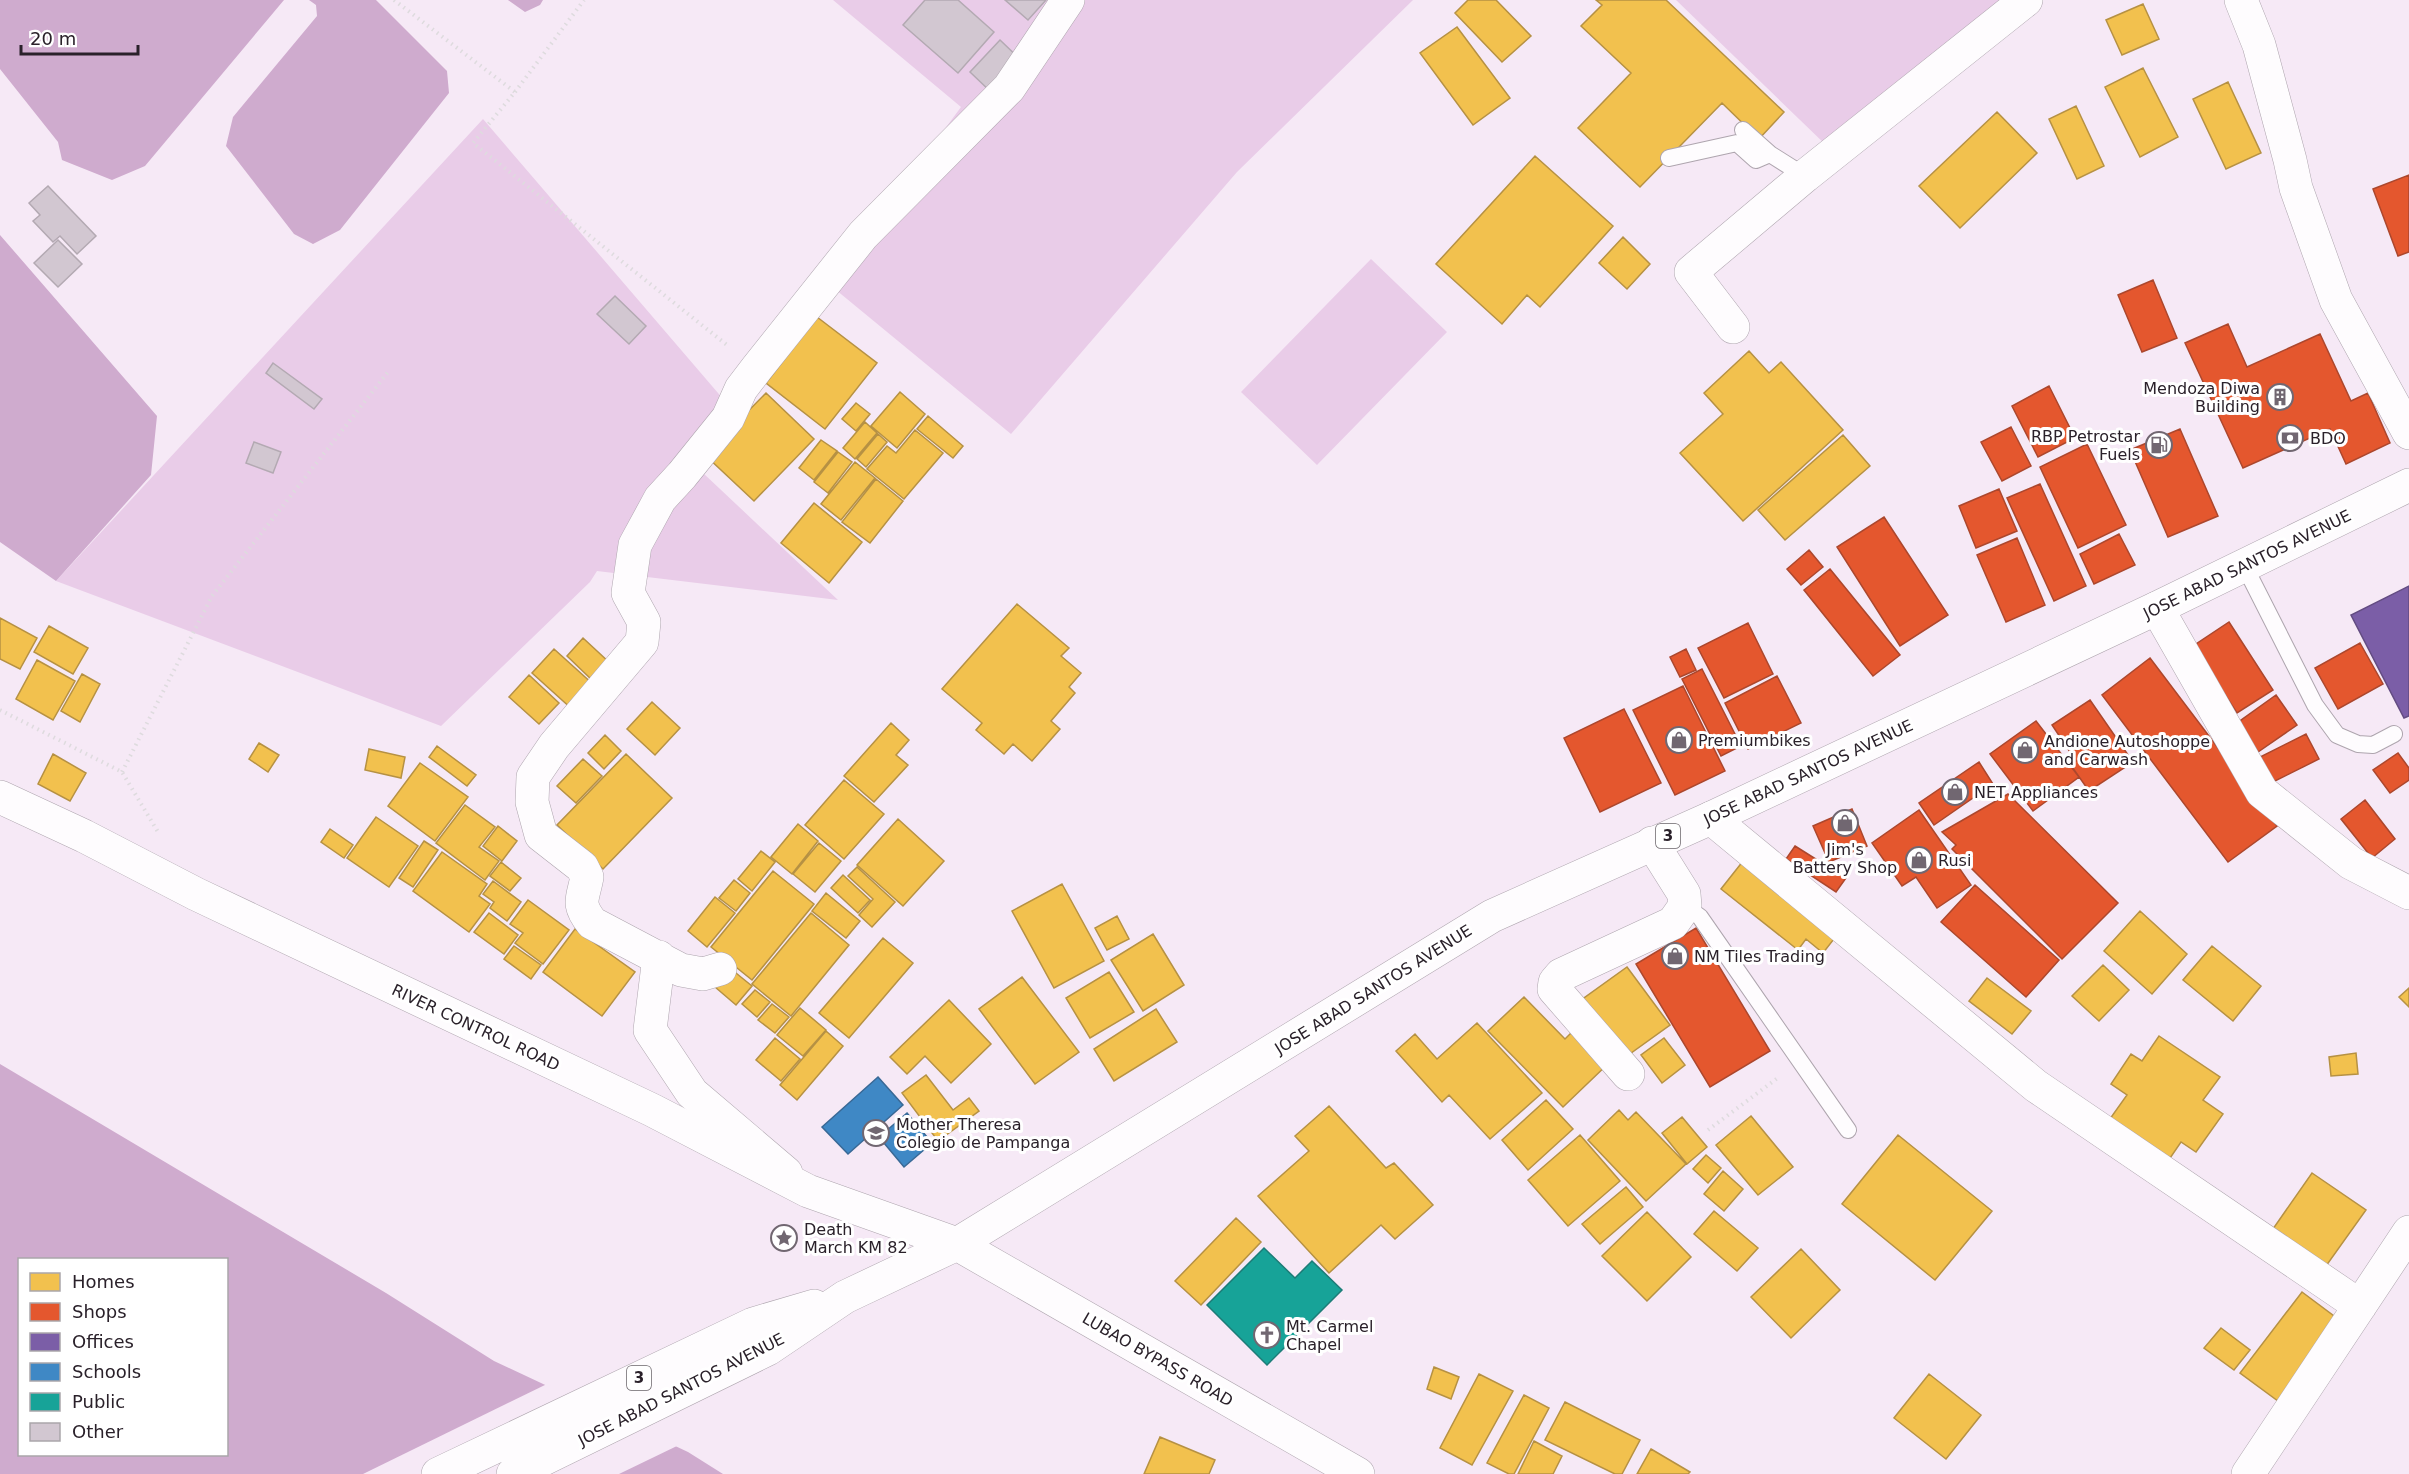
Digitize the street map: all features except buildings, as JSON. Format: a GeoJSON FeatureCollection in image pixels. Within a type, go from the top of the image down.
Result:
{"type":"FeatureCollection","features":[{"type":"Feature","properties":{"kind":"main road"},"geometry":{"type":"LineString","coordinates":[[720,969],[703,974],[681,970],[591,923],[583,913],[580,898],[587,877],[582,867],[541,835],[532,802],[533,777],[554,746],[642,642],[644,622],[628,593],[635,545],[660,499],[728,418],[741,389],[863,235],[1009,88],[1068,0]]}},
{"type":"Feature","properties":{"kind":"main road"},"geometry":{"type":"LineString","coordinates":[[1733,327],[1690,272],[1805,176],[2026,0]]}},
{"type":"Feature","properties":{"kind":"main road"},"geometry":{"type":"LineString","coordinates":[[2241,0],[2259,45],[2296,188],[2336,300],[2409,433]]}},
{"type":"Feature","properties":{"kind":"main road","name":"JOSE ABAD SANTOS AVENUE"},"geometry":{"type":"LineString","coordinates":[[513,1474],[768,1349],[845,1297],[957,1244],[1492,916],[1711,818],[2157,608],[2409,485]]}},
{"type":"Feature","properties":{"kind":"main road"},"geometry":{"type":"LineString","coordinates":[[2157,608],[2262,792],[2350,863],[2409,892]]}},
{"type":"Feature","properties":{"kind":"main road","name":"RIVER CONTROL ROAD"},"geometry":{"type":"LineString","coordinates":[[0,797],[84,836],[196,894],[652,1110],[808,1191],[957,1244]]}},
{"type":"Feature","properties":{"kind":"main road"},"geometry":{"type":"LineString","coordinates":[[1711,818],[2036,1086],[2360,1306]]}},
{"type":"Feature","properties":{"kind":"main road"},"geometry":{"type":"LineString","coordinates":[[1628,1074],[1554,989],[1555,982],[1561,975],[1673,923],[1685,906],[1684,894],[1652,843]]}},
{"type":"Feature","properties":{"kind":"main road"},"geometry":{"type":"LineString","coordinates":[[659,957],[650,1030],[692,1093],[808,1191]]}},
{"type":"Feature","properties":{"kind":"main road"},"geometry":{"type":"LineString","coordinates":[[2248,1474],[2409,1232]]}},
{"type":"Feature","properties":{"kind":"main road","name":"LUBAO BYPASS ROAD"},"geometry":{"type":"LineString","coordinates":[[957,1244],[1358,1474]]}},
{"type":"Feature","properties":{"kind":"main road","name":"JOSE ABAD SANTOS AVENUE"},"geometry":{"type":"LineString","coordinates":[[438,1474],[753,1324],[845,1297]]}},
{"type":"Feature","properties":{"kind":"lane"},"geometry":{"type":"LineString","coordinates":[[1743,130],[1770,154],[1805,176]]}},
{"type":"Feature","properties":{"kind":"lane"},"geometry":{"type":"LineString","coordinates":[[1669,158],[1737,143],[1756,160],[1770,154]]}},
{"type":"Feature","properties":{"kind":"lane"},"geometry":{"type":"LineString","coordinates":[[2244,565],[2315,705],[2337,735],[2358,744],[2373,745],[2394,734]]}},
{"type":"Feature","properties":{"kind":"lane"},"geometry":{"type":"LineString","coordinates":[[1685,906],[1700,917],[1799,1063],[1848,1130]]}},
{"type":"Feature","properties":{"kind":"path"},"geometry":{"type":"LineString","coordinates":[[394,0],[515,92]]}},
{"type":"Feature","properties":{"kind":"path"},"geometry":{"type":"LineString","coordinates":[[584,0],[515,92],[473,143],[757,368]]}},
{"type":"Feature","properties":{"kind":"path"},"geometry":{"type":"LineString","coordinates":[[122,772],[212,596],[388,372]]}},
{"type":"Feature","properties":{"kind":"path"},"geometry":{"type":"LineString","coordinates":[[0,710],[122,772],[159,833]]}},
{"type":"Feature","properties":{"kind":"path"},"geometry":{"type":"LineString","coordinates":[[1708,1130],[1799,1063]]}},
{"type":"Feature","properties":{"kind":"shaded area"},"geometry":{"type":"Polygon","coordinates":[[[0,0],[284,0],[145,166],[112,180],[62,160],[58,142],[0,69],[0,0]]]}},
{"type":"Feature","properties":{"kind":"shaded area"},"geometry":{"type":"Polygon","coordinates":[[[309,0],[376,0],[447,71],[449,93],[340,230],[313,244],[294,234],[226,146],[233,117],[317,16],[316,5],[309,0]]]}},
{"type":"Feature","properties":{"kind":"shaded area"},"geometry":{"type":"Polygon","coordinates":[[[508,0],[543,0],[540,5],[525,12],[508,0]]]}},
{"type":"Feature","properties":{"kind":"shaded area"},"geometry":{"type":"Polygon","coordinates":[[[833,0],[1413,0],[1237,172],[1011,434],[830,285],[961,107],[833,0]]]}},
{"type":"Feature","properties":{"kind":"shaded area"},"geometry":{"type":"Polygon","coordinates":[[[1676,0],[2009,0],[1828,147],[1676,0]]]}},
{"type":"Feature","properties":{"kind":"shaded area"},"geometry":{"type":"Polygon","coordinates":[[[483,119],[730,407],[686,457],[838,600],[597,571],[590,582],[441,726],[56,581],[483,119]]]}},
{"type":"Feature","properties":{"kind":"shaded area"},"geometry":{"type":"Polygon","coordinates":[[[0,235],[157,416],[151,475],[56,581],[0,542],[0,235]]]}},
{"type":"Feature","properties":{"kind":"shaded area"},"geometry":{"type":"Polygon","coordinates":[[[1371,259],[1447,332],[1317,465],[1241,392],[1371,259]]]}},
{"type":"Feature","properties":{"kind":"shaded area"},"geometry":{"type":"Polygon","coordinates":[[[0,1064],[386,1293],[494,1361],[688,1452],[723,1474],[0,1474],[0,1064]]]}},
{"type":"Feature","properties":{"kind":"pier"},"geometry":{"type":"Polygon","coordinates":[[[547,1384],[679,1445],[619,1474],[363,1474],[547,1384]]]}},
{"type":"Feature","properties":{"kind":"place","name":"Mendoza Diwa Building"},"geometry":{"type":"Point","coordinates":[2280,397]}},
{"type":"Feature","properties":{"kind":"place","name":"BDO"},"geometry":{"type":"Point","coordinates":[2290,438]}},
{"type":"Feature","properties":{"kind":"place","name":"RBP Petrostar Fuels"},"geometry":{"type":"Point","coordinates":[2159,445]}},
{"type":"Feature","properties":{"kind":"place","name":"Premiumbikes"},"geometry":{"type":"Point","coordinates":[1679,740]}},
{"type":"Feature","properties":{"kind":"place","name":"Andione Autoshoppe and Carwash"},"geometry":{"type":"Point","coordinates":[2025,750]}},
{"type":"Feature","properties":{"kind":"place","name":"NET Appliances"},"geometry":{"type":"Point","coordinates":[1955,792]}},
{"type":"Feature","properties":{"kind":"place","name":"Jim's Battery Shop"},"geometry":{"type":"Point","coordinates":[1845,823]}},
{"type":"Feature","properties":{"kind":"place","name":"Rusi"},"geometry":{"type":"Point","coordinates":[1919,860]}},
{"type":"Feature","properties":{"kind":"place","name":"NM Tiles Trading"},"geometry":{"type":"Point","coordinates":[1675,956]}},
{"type":"Feature","properties":{"kind":"place","name":"Mother Theresa Colegio de Pampanga"},"geometry":{"type":"Point","coordinates":[876,1133]}},
{"type":"Feature","properties":{"kind":"place","name":"Death March KM 82"},"geometry":{"type":"Point","coordinates":[784,1238]}},
{"type":"Feature","properties":{"kind":"place","name":"Mt. Carmel Chapel"},"geometry":{"type":"Point","coordinates":[1267,1335]}}]}
